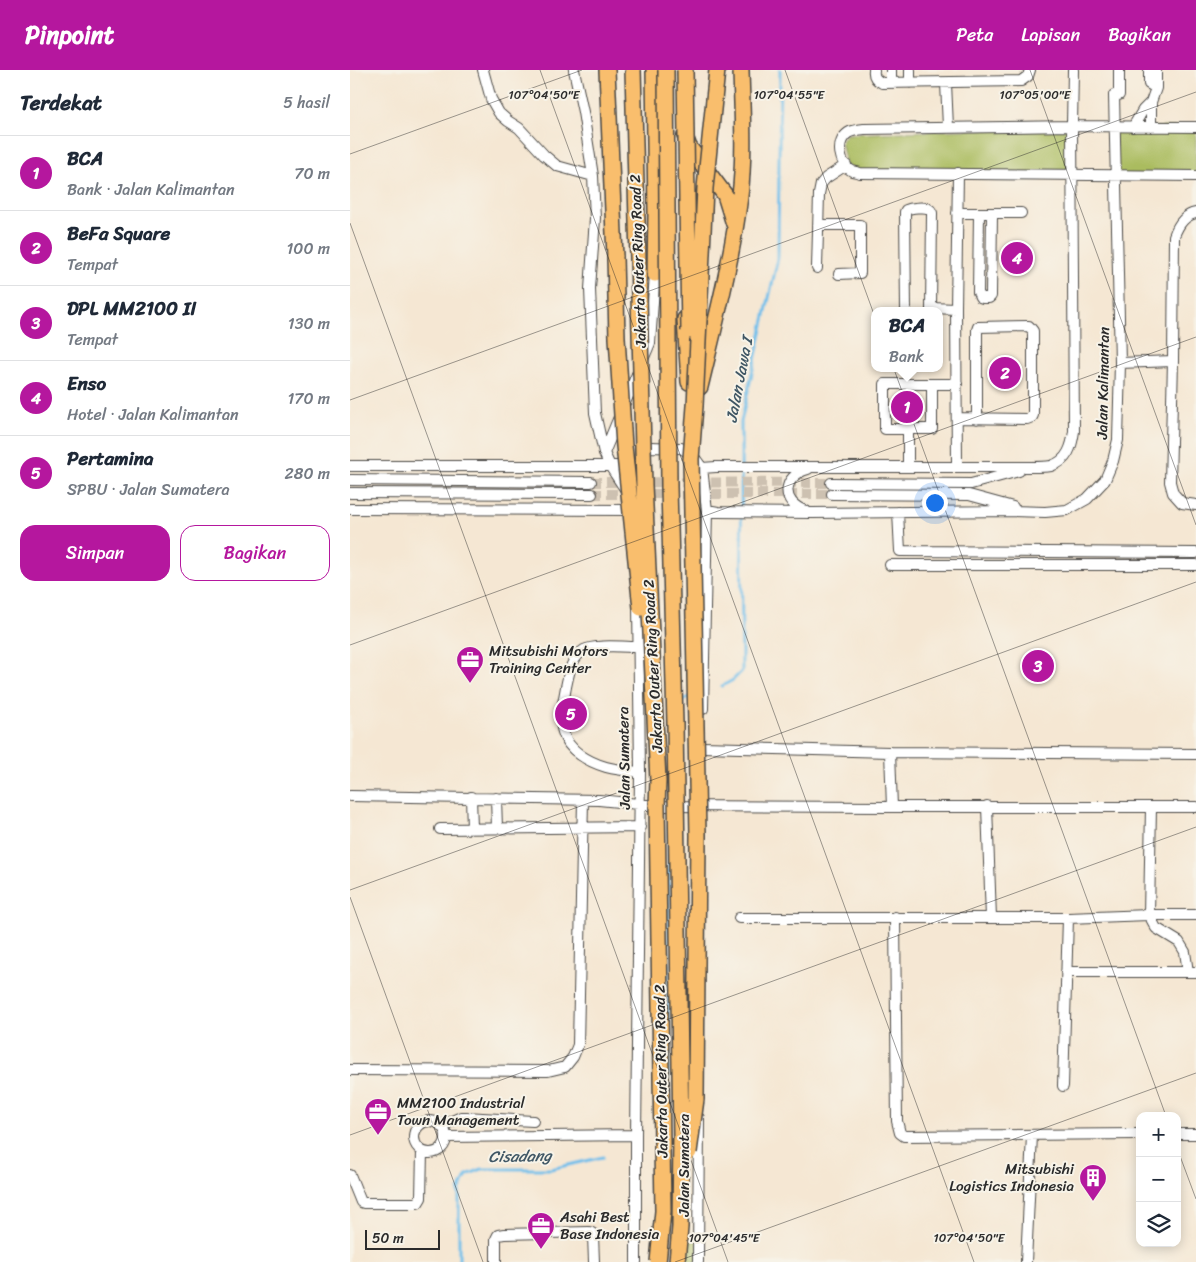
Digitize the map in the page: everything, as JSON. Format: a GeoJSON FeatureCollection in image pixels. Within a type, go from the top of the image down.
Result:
{"type":"FeatureCollection","features":[{"type":"Feature","properties":{"kind":"highway"},"geometry":{"type":"LineString","coordinates":[[602,70],[610,134]]}},
{"type":"Feature","properties":{"kind":"highway"},"geometry":{"type":"LineString","coordinates":[[607,70],[615,257],[616,338],[624,446],[658,782]]}},
{"type":"Feature","properties":{"kind":"highway","name":"Jakarta Outer Ring Road 2"},"geometry":{"type":"LineString","coordinates":[[633,70],[644,485],[658,782],[663,1212],[658,1262]]}},
{"type":"Feature","properties":{"kind":"highway"},"geometry":{"type":"LineString","coordinates":[[654,70],[655,274]]}},
{"type":"Feature","properties":{"kind":"highway","name":"Jakarta Outer Ring Road 2"},"geometry":{"type":"LineString","coordinates":[[666,70],[669,487],[675,724],[681,1137],[680,1227],[677,1262]]}},
{"type":"Feature","properties":{"kind":"highway"},"geometry":{"type":"LineString","coordinates":[[680,70],[680,241],[689,382]]}},
{"type":"Feature","properties":{"kind":"highway"},"geometry":{"type":"LineString","coordinates":[[685,70],[695,461]]}},
{"type":"Feature","properties":{"kind":"highway"},"geometry":{"type":"LineString","coordinates":[[680,1227],[696,1099],[698,835],[695,406],[705,188],[717,70]]}},
{"type":"Feature","properties":{"kind":"highway"},"geometry":{"type":"LineString","coordinates":[[692,440],[696,400],[714,331],[731,252],[740,195],[743,152],[741,70]]}},
{"type":"Feature","properties":{"kind":"highway"},"geometry":{"type":"LineString","coordinates":[[679,123],[689,147],[725,195],[735,228]]}},
{"type":"Feature","properties":{"kind":"street"},"geometry":{"type":"LineString","coordinates":[[483,70],[491,99],[499,113],[519,128],[557,166],[593,176]]}},
{"type":"Feature","properties":{"kind":"street"},"geometry":{"type":"LineString","coordinates":[[574,70],[593,176],[595,218],[590,289],[594,412],[604,453],[610,466],[639,510]]}},
{"type":"Feature","properties":{"kind":"street"},"geometry":{"type":"LineString","coordinates":[[874,70],[875,79],[882,83],[1021,82],[1028,76],[1030,70]]}},
{"type":"Feature","properties":{"kind":"street"},"geometry":{"type":"LineString","coordinates":[[891,70],[891,83]]}},
{"type":"Feature","properties":{"kind":"street"},"geometry":{"type":"LineString","coordinates":[[910,70],[910,83]]}},
{"type":"Feature","properties":{"kind":"street","name":"Jalan Kalimantan"},"geometry":{"type":"LineString","coordinates":[[695,461],[728,467],[1031,468],[1052,466],[1065,457],[1072,445],[1074,421],[1073,70]]}},
{"type":"Feature","properties":{"kind":"street"},"geometry":{"type":"LineString","coordinates":[[1114,70],[1114,95],[1119,95],[1119,70]]}},
{"type":"Feature","properties":{"kind":"street"},"geometry":{"type":"LineString","coordinates":[[1149,70],[1149,84],[1156,88]]}},
{"type":"Feature","properties":{"kind":"street"},"geometry":{"type":"LineString","coordinates":[[1151,127],[1151,102],[1156,88],[1156,70]]}},
{"type":"Feature","properties":{"kind":"street"},"geometry":{"type":"LineString","coordinates":[[946,83],[948,127]]}},
{"type":"Feature","properties":{"kind":"street","name":"Jalan Kalimantan"},"geometry":{"type":"LineString","coordinates":[[706,510],[718,512],[812,513],[1045,512],[1067,510],[1087,499],[1105,480],[1118,440],[1120,362],[1114,95]]}},
{"type":"Feature","properties":{"kind":"street"},"geometry":{"type":"LineString","coordinates":[[1133,127],[1143,110],[1151,102]]}},
{"type":"Feature","properties":{"kind":"street"},"geometry":{"type":"LineString","coordinates":[[1196,127],[1072,126],[864,129],[855,130],[847,134],[841,142],[840,150],[841,157],[846,165],[852,171],[860,173],[1196,176]]}},
{"type":"Feature","properties":{"kind":"street"},"geometry":{"type":"LineString","coordinates":[[817,268],[819,194],[821,184],[826,178],[846,165]]}},
{"type":"Feature","properties":{"kind":"street"},"geometry":{"type":"LineString","coordinates":[[957,467],[956,309],[958,173]]}},
{"type":"Feature","properties":{"kind":"street"},"geometry":{"type":"LineString","coordinates":[[906,307],[905,212],[910,208],[927,208],[932,212],[931,307]]}},
{"type":"Feature","properties":{"kind":"street"},"geometry":{"type":"LineString","coordinates":[[957,212],[1022,213]]}},
{"type":"Feature","properties":{"kind":"street"},"geometry":{"type":"LineString","coordinates":[[979,213],[978,292],[980,297],[987,298],[990,296],[992,213]]}},
{"type":"Feature","properties":{"kind":"street"},"geometry":{"type":"LineString","coordinates":[[1196,213],[1183,220],[1177,227],[1174,236],[1170,482],[1173,493],[1182,503],[1196,505]]}},
{"type":"Feature","properties":{"kind":"street"},"geometry":{"type":"LineString","coordinates":[[818,225],[860,225],[860,273],[839,274]]}},
{"type":"Feature","properties":{"kind":"street"},"geometry":{"type":"LineString","coordinates":[[604,453],[650,343],[655,274]]}},
{"type":"Feature","properties":{"kind":"street"},"geometry":{"type":"LineString","coordinates":[[943,309],[956,309]]}},
{"type":"Feature","properties":{"kind":"street"},"geometry":{"type":"LineString","coordinates":[[957,418],[977,419],[1027,419],[1033,415],[1034,331],[1030,326],[978,327],[977,419]]}},
{"type":"Feature","properties":{"kind":"street"},"geometry":{"type":"LineString","coordinates":[[1120,362],[1172,361]]}},
{"type":"Feature","properties":{"kind":"street","name":"Jalan Sumatera"},"geometry":{"type":"LineString","coordinates":[[689,382],[692,440],[706,510],[701,805],[698,1262]]}},
{"type":"Feature","properties":{"kind":"street"},"geometry":{"type":"LineString","coordinates":[[932,384],[932,429],[908,426],[885,429],[885,384],[907,387],[932,384],[957,384]]}},
{"type":"Feature","properties":{"kind":"street"},"geometry":{"type":"LineString","coordinates":[[908,426],[908,467]]}},
{"type":"Feature","properties":{"kind":"street","name":"Jalan Sumatera"},"geometry":{"type":"LineString","coordinates":[[636,1262],[640,828],[639,466],[640,454],[650,447],[681,448],[695,461]]}},
{"type":"Feature","properties":{"kind":"street"},"geometry":{"type":"LineString","coordinates":[[350,466],[639,466]]}},
{"type":"Feature","properties":{"kind":"street"},"geometry":{"type":"LineString","coordinates":[[812,513],[795,506],[788,493],[788,487],[792,478],[797,473],[814,467]]}},
{"type":"Feature","properties":{"kind":"street"},"geometry":{"type":"LineString","coordinates":[[1031,468],[970,484],[832,488],[969,495],[1031,512]]}},
{"type":"Feature","properties":{"kind":"street"},"geometry":{"type":"LineString","coordinates":[[350,480],[591,482]]}},
{"type":"Feature","properties":{"kind":"street"},"geometry":{"type":"LineString","coordinates":[[350,493],[592,494]]}},
{"type":"Feature","properties":{"kind":"street"},"geometry":{"type":"LineString","coordinates":[[350,509],[639,510]]}},
{"type":"Feature","properties":{"kind":"street"},"geometry":{"type":"LineString","coordinates":[[898,512],[900,551],[1196,553]]}},
{"type":"Feature","properties":{"kind":"street"},"geometry":{"type":"LineString","coordinates":[[890,565],[1196,565]]}},
{"type":"Feature","properties":{"kind":"street"},"geometry":{"type":"LineString","coordinates":[[638,647],[590,648],[574,660],[570,668],[562,708],[562,732],[572,748],[586,759],[606,767],[640,772]]}},
{"type":"Feature","properties":{"kind":"street"},"geometry":{"type":"LineString","coordinates":[[702,747],[890,752],[1196,754]]}},
{"type":"Feature","properties":{"kind":"street"},"geometry":{"type":"LineString","coordinates":[[890,752],[892,807]]}},
{"type":"Feature","properties":{"kind":"street"},"geometry":{"type":"LineString","coordinates":[[350,796],[583,800],[640,803],[658,806],[1196,807]]}},
{"type":"Feature","properties":{"kind":"street"},"geometry":{"type":"LineString","coordinates":[[471,797],[472,828]]}},
{"type":"Feature","properties":{"kind":"street"},"geometry":{"type":"LineString","coordinates":[[496,798],[496,828]]}},
{"type":"Feature","properties":{"kind":"street"},"geometry":{"type":"LineString","coordinates":[[350,1070],[548,1070],[565,1067],[573,1057],[578,1045],[583,800]]}},
{"type":"Feature","properties":{"kind":"street"},"geometry":{"type":"LineString","coordinates":[[987,806],[991,918]]}},
{"type":"Feature","properties":{"kind":"street"},"geometry":{"type":"LineString","coordinates":[[1066,972],[1192,972],[1185,952],[1179,942],[1156,928],[1149,915],[1151,807]]}},
{"type":"Feature","properties":{"kind":"street"},"geometry":{"type":"LineString","coordinates":[[440,829],[640,828]]}},
{"type":"Feature","properties":{"kind":"street"},"geometry":{"type":"LineString","coordinates":[[739,918],[1068,918],[1196,915]]}},
{"type":"Feature","properties":{"kind":"street"},"geometry":{"type":"LineString","coordinates":[[896,917],[897,1121],[900,1132],[904,1136],[1136,1134]]}},
{"type":"Feature","properties":{"kind":"street"},"geometry":{"type":"LineString","coordinates":[[1063,1086],[1068,918]]}},
{"type":"Feature","properties":{"kind":"street"},"geometry":{"type":"LineString","coordinates":[[441,1126],[461,1117],[533,1121]]}},
{"type":"Feature","properties":{"kind":"street"},"geometry":{"type":"LineString","coordinates":[[430,1121],[441,1126],[446,1137],[445,1142],[438,1151],[427,1153],[417,1148],[414,1136],[415,1130],[419,1126],[424,1122],[430,1121]]}},
{"type":"Feature","properties":{"kind":"street"},"geometry":{"type":"LineString","coordinates":[[1181,1134],[1196,1134]]}},
{"type":"Feature","properties":{"kind":"street"},"geometry":{"type":"LineString","coordinates":[[446,1137],[636,1135]]}},
{"type":"Feature","properties":{"kind":"street"},"geometry":{"type":"LineString","coordinates":[[1026,1262],[1032,1135]]}},
{"type":"Feature","properties":{"kind":"street"},"geometry":{"type":"LineString","coordinates":[[350,1175],[364,1203],[418,1203],[421,1198],[422,1151]]}},
{"type":"Feature","properties":{"kind":"street"},"geometry":{"type":"LineString","coordinates":[[496,1262],[496,1239],[498,1235],[589,1232],[593,1235],[594,1262]]}},
{"type":"Feature","properties":{"kind":"green space"},"geometry":{"type":"Polygon","coordinates":[[[1072,126],[1072,175],[860,173],[846,165],[841,142],[847,134],[1072,126]]]}},
{"type":"Feature","properties":{"kind":"green space"},"geometry":{"type":"Polygon","coordinates":[[[1115,127],[1196,127],[1196,176],[1115,175],[1115,127]]]}},
{"type":"Feature","properties":{"kind":"green space"},"geometry":{"type":"Polygon","coordinates":[[[699,1232],[698,1262],[685,1262],[687,1243],[699,1232]]]}},
{"type":"Feature","properties":{"kind":"waterway","name":"Jalan Jawa I"},"geometry":{"type":"LineString","coordinates":[[722,686],[733,680],[742,671],[741,422],[778,258],[780,70]]}},
{"type":"Feature","properties":{"kind":"waterway"},"geometry":{"type":"LineString","coordinates":[[678,703],[690,697]]}},
{"type":"Feature","properties":{"kind":"waterway"},"geometry":{"type":"LineString","coordinates":[[668,1079],[669,813]]}},
{"type":"Feature","properties":{"kind":"waterway","name":"Cisadang"},"geometry":{"type":"LineString","coordinates":[[459,1262],[459,1191],[467,1175],[482,1169],[551,1169],[603,1157]]}},
{"type":"Feature","properties":{"kind":"waterway"},"geometry":{"type":"LineString","coordinates":[[668,1230],[668,1262]]}},
{"type":"Feature","properties":{"kind":"tunnel"},"geometry":{"type":"LineString","coordinates":[[907,390],[908,424]]}},
{"type":"Feature","properties":{"kind":"tunnel"},"geometry":{"type":"LineString","coordinates":[[591,482],[831,483]]}},
{"type":"Feature","properties":{"kind":"tunnel"},"geometry":{"type":"LineString","coordinates":[[592,494],[832,494]]}},
{"type":"Feature","properties":{"kind":"place","name":"Enso"},"geometry":{"type":"Point","coordinates":[1017,258]}},
{"type":"Feature","properties":{"kind":"place","name":"BeFa Square"},"geometry":{"type":"Point","coordinates":[1005,373]}},
{"type":"Feature","properties":{"kind":"place","name":"BCA"},"geometry":{"type":"Point","coordinates":[907,407]}},
{"type":"Feature","properties":{"kind":"place","name":"DPL MM2100 II"},"geometry":{"type":"Point","coordinates":[1038,666]}},
{"type":"Feature","properties":{"kind":"place","name":"Mitsubishi Motors Training Center"},"geometry":{"type":"Point","coordinates":[470,684]}},
{"type":"Feature","properties":{"kind":"place","name":"Pertamina"},"geometry":{"type":"Point","coordinates":[571,714]}},
{"type":"Feature","properties":{"kind":"place","name":"MM2100 Industrial Town Management"},"geometry":{"type":"Point","coordinates":[378,1136]}},
{"type":"Feature","properties":{"kind":"place","name":"Mitsubishi Logistics Indonesia"},"geometry":{"type":"Point","coordinates":[1093,1202]}},
{"type":"Feature","properties":{"kind":"place","name":"Asahi Best Base Indonesia"},"geometry":{"type":"Point","coordinates":[541,1250]}}]}
